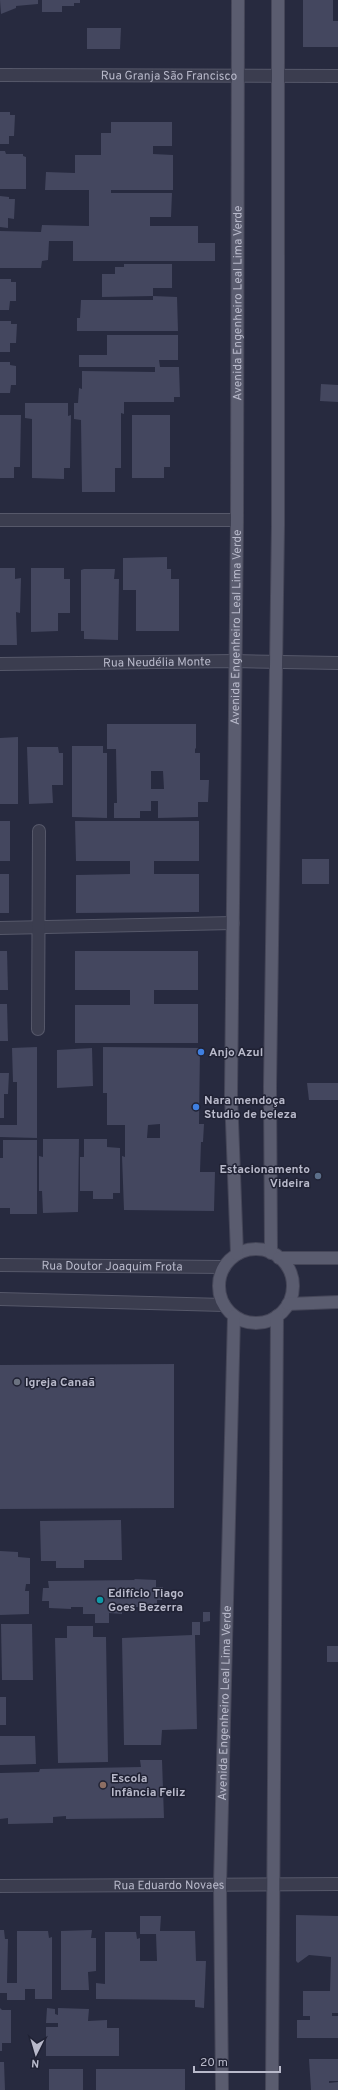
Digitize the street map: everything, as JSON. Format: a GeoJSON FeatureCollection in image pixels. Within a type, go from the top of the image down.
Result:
{"type":"FeatureCollection","features":[{"type":"Feature","properties":{"kind":"main road","name":"Avenida Engenheiro Leal Lima Verde"},"geometry":{"type":"LineString","coordinates":[[238,0],[237,520],[234,661],[231,1095],[238,1254]]}},
{"type":"Feature","properties":{"kind":"main road"},"geometry":{"type":"LineString","coordinates":[[278,0],[278,526],[270,1086],[275,1256],[286,1265],[293,1284],[288,1304],[277,1316],[260,1323],[243,1321],[234,1316],[224,1306],[218,1286],[224,1267],[238,1254],[254,1250],[275,1256],[338,1258]]}},
{"type":"Feature","properties":{"kind":"main road"},"geometry":{"type":"LineString","coordinates":[[288,1304],[338,1302]]}},
{"type":"Feature","properties":{"kind":"main road","name":"Avenida Engenheiro Leal Lima Verde"},"geometry":{"type":"LineString","coordinates":[[222,2090],[220,1886],[234,1316]]}},
{"type":"Feature","properties":{"kind":"main road"},"geometry":{"type":"LineString","coordinates":[[272,2090],[277,1316]]}},
{"type":"Feature","properties":{"kind":"street","name":"Rua Granja São Francisco"},"geometry":{"type":"LineString","coordinates":[[0,75],[338,76]]}},
{"type":"Feature","properties":{"kind":"street"},"geometry":{"type":"LineString","coordinates":[[0,520],[237,520]]}},
{"type":"Feature","properties":{"kind":"street","name":"Rua Neudélia Monte"},"geometry":{"type":"LineString","coordinates":[[0,664],[234,661],[338,663]]}},
{"type":"Feature","properties":{"kind":"street"},"geometry":{"type":"LineString","coordinates":[[38,1029],[39,831]]}},
{"type":"Feature","properties":{"kind":"street"},"geometry":{"type":"LineString","coordinates":[[0,928],[233,923]]}},
{"type":"Feature","properties":{"kind":"street","name":"Rua Doutor Joaquim Frota"},"geometry":{"type":"LineString","coordinates":[[0,1265],[224,1267]]}},
{"type":"Feature","properties":{"kind":"street"},"geometry":{"type":"LineString","coordinates":[[0,1299],[224,1306]]}},
{"type":"Feature","properties":{"kind":"street","name":"Rua Eduardo Novaes"},"geometry":{"type":"LineString","coordinates":[[0,1886],[220,1886],[338,1884]]}},
{"type":"Feature","properties":{"kind":"building"},"geometry":{"type":"Polygon","coordinates":[[[0,0],[38,0],[38,4],[16,6],[16,8],[1,14],[0,0]]]}},
{"type":"Feature","properties":{"kind":"building"},"geometry":{"type":"Polygon","coordinates":[[[42,0],[80,0],[80,3],[74,3],[74,6],[62,6],[62,12],[42,12],[42,0]]]}},
{"type":"Feature","properties":{"kind":"building"},"geometry":{"type":"Polygon","coordinates":[[[303,0],[333,0],[333,21],[338,21],[338,47],[303,47],[303,0]]]}},
{"type":"Feature","properties":{"kind":"building"},"geometry":{"type":"Polygon","coordinates":[[[87,28],[121,28],[120,49],[87,49],[87,28]]]}},
{"type":"Feature","properties":{"kind":"building"},"geometry":{"type":"Polygon","coordinates":[[[0,112],[10,112],[10,115],[15,115],[14,136],[9,136],[9,144],[0,144],[0,112]]]}},
{"type":"Feature","properties":{"kind":"building"},"geometry":{"type":"Polygon","coordinates":[[[111,122],[172,122],[172,146],[153,146],[153,154],[173,155],[173,190],[111,190],[111,193],[172,193],[171,217],[150,217],[150,226],[198,226],[198,243],[215,243],[215,261],[73,261],[73,241],[49,241],[48,260],[42,261],[41,268],[0,268],[0,231],[41,232],[42,225],[89,226],[89,190],[45,190],[46,172],[75,173],[75,155],[101,155],[101,133],[111,133],[111,122]]]}},
{"type":"Feature","properties":{"kind":"building"},"geometry":{"type":"Polygon","coordinates":[[[0,151],[5,151],[6,154],[23,154],[23,156],[26,157],[26,189],[0,189],[0,151]]]}},
{"type":"Feature","properties":{"kind":"building"},"geometry":{"type":"Polygon","coordinates":[[[0,196],[15,199],[14,219],[8,218],[8,228],[0,227],[0,196]]]}},
{"type":"Feature","properties":{"kind":"building"},"geometry":{"type":"Polygon","coordinates":[[[124,264],[172,264],[172,288],[153,288],[153,296],[102,297],[102,274],[115,274],[115,267],[124,267],[124,264]]]}},
{"type":"Feature","properties":{"kind":"building"},"geometry":{"type":"Polygon","coordinates":[[[0,279],[11,279],[11,282],[16,282],[16,301],[10,301],[9,310],[0,310],[0,279]]]}},
{"type":"Feature","properties":{"kind":"building"},"geometry":{"type":"Polygon","coordinates":[[[153,296],[177,297],[178,331],[77,331],[77,318],[80,318],[81,300],[153,300],[153,296]]]}},
{"type":"Feature","properties":{"kind":"building"},"geometry":{"type":"Polygon","coordinates":[[[0,321],[11,321],[11,324],[17,324],[16,343],[10,343],[10,352],[0,352],[0,321]]]}},
{"type":"Feature","properties":{"kind":"building"},"geometry":{"type":"Polygon","coordinates":[[[107,335],[178,335],[178,360],[159,360],[160,367],[179,367],[180,397],[174,397],[174,402],[124,402],[124,414],[121,413],[121,468],[115,468],[115,492],[82,492],[81,420],[74,419],[74,403],[78,403],[79,388],[82,389],[82,371],[155,372],[155,367],[79,367],[79,355],[107,355],[107,335]]]}},
{"type":"Feature","properties":{"kind":"building"},"geometry":{"type":"Polygon","coordinates":[[[0,362],[10,362],[10,365],[16,366],[16,385],[11,385],[10,393],[0,393],[0,362]]]}},
{"type":"Feature","properties":{"kind":"building"},"geometry":{"type":"Polygon","coordinates":[[[321,384],[338,385],[338,402],[320,401],[321,384]]]}},
{"type":"Feature","properties":{"kind":"building"},"geometry":{"type":"Polygon","coordinates":[[[25,403],[68,403],[68,416],[71,415],[70,468],[64,468],[64,479],[32,478],[32,419],[25,418],[25,403]]]}},
{"type":"Feature","properties":{"kind":"building"},"geometry":{"type":"Polygon","coordinates":[[[0,415],[21,415],[20,467],[14,467],[14,478],[0,478],[0,415]]]}},
{"type":"Feature","properties":{"kind":"building"},"geometry":{"type":"Polygon","coordinates":[[[132,415],[170,415],[170,467],[164,467],[164,478],[132,478],[132,415]]]}},
{"type":"Feature","properties":{"kind":"building"},"geometry":{"type":"Polygon","coordinates":[[[167,557],[167,569],[171,569],[171,579],[179,579],[179,631],[136,631],[136,590],[123,590],[123,558],[167,557]]]}},
{"type":"Feature","properties":{"kind":"building"},"geometry":{"type":"Polygon","coordinates":[[[0,568],[15,568],[15,579],[21,578],[20,613],[16,612],[17,645],[0,645],[0,568]]]}},
{"type":"Feature","properties":{"kind":"building"},"geometry":{"type":"Polygon","coordinates":[[[31,568],[64,568],[64,579],[70,579],[70,613],[58,613],[58,631],[31,632],[31,568]]]}},
{"type":"Feature","properties":{"kind":"building"},"geometry":{"type":"Polygon","coordinates":[[[115,569],[114,579],[119,579],[118,640],[84,639],[84,631],[81,631],[81,570],[115,569]]]}},
{"type":"Feature","properties":{"kind":"building"},"geometry":{"type":"Polygon","coordinates":[[[107,724],[196,724],[195,753],[200,753],[200,780],[209,780],[208,802],[198,802],[198,817],[158,818],[158,801],[151,801],[151,811],[140,811],[140,818],[114,818],[114,803],[117,803],[116,749],[107,749],[107,724]],[[151,771],[151,789],[164,789],[163,771],[151,771]]]}},
{"type":"Feature","properties":{"kind":"building"},"geometry":{"type":"Polygon","coordinates":[[[18,737],[18,804],[0,804],[0,738],[18,737]]]}},
{"type":"Feature","properties":{"kind":"building"},"geometry":{"type":"Polygon","coordinates":[[[72,746],[103,746],[103,753],[107,753],[107,818],[72,817],[72,746]]]}},
{"type":"Feature","properties":{"kind":"building"},"geometry":{"type":"Polygon","coordinates":[[[27,747],[58,747],[59,753],[63,753],[63,785],[52,785],[53,803],[29,804],[27,747]]]}},
{"type":"Feature","properties":{"kind":"building"},"geometry":{"type":"Polygon","coordinates":[[[0,821],[10,821],[10,861],[0,861],[0,821]]]}},
{"type":"Feature","properties":{"kind":"building"},"geometry":{"type":"Polygon","coordinates":[[[75,821],[199,821],[199,861],[154,861],[154,874],[199,874],[199,912],[76,913],[76,875],[130,874],[130,861],[76,861],[75,821]]]}},
{"type":"Feature","properties":{"kind":"building"},"geometry":{"type":"Polygon","coordinates":[[[302,859],[329,859],[329,884],[302,884],[302,859]]]}},
{"type":"Feature","properties":{"kind":"building"},"geometry":{"type":"Polygon","coordinates":[[[0,874],[9,874],[9,913],[0,913],[0,874]]]}},
{"type":"Feature","properties":{"kind":"building"},"geometry":{"type":"Polygon","coordinates":[[[0,951],[7,951],[8,990],[0,990],[0,951]]]}},
{"type":"Feature","properties":{"kind":"building"},"geometry":{"type":"Polygon","coordinates":[[[75,951],[198,951],[198,990],[154,990],[154,1004],[198,1004],[198,1043],[75,1043],[75,1005],[130,1005],[130,990],[75,990],[75,951]]]}},
{"type":"Feature","properties":{"kind":"building"},"geometry":{"type":"Polygon","coordinates":[[[0,1004],[7,1004],[8,1041],[0,1041],[0,1004]]]}},
{"type":"Feature","properties":{"kind":"building"},"geometry":{"type":"Polygon","coordinates":[[[37,1047],[37,1138],[0,1137],[0,1125],[17,1125],[17,1082],[13,1082],[12,1048],[37,1047]]]}},
{"type":"Feature","properties":{"kind":"building"},"geometry":{"type":"Polygon","coordinates":[[[103,1047],[200,1048],[199,1124],[204,1124],[203,1142],[201,1142],[200,1172],[215,1172],[214,1211],[124,1210],[122,1156],[125,1157],[125,1125],[107,1125],[107,1093],[103,1093],[103,1047]],[[160,1124],[148,1125],[147,1138],[160,1138],[160,1124]]]}},
{"type":"Feature","properties":{"kind":"building"},"geometry":{"type":"Polygon","coordinates":[[[92,1048],[93,1086],[57,1088],[57,1050],[92,1048]]]}},
{"type":"Feature","properties":{"kind":"building"},"geometry":{"type":"Polygon","coordinates":[[[0,1073],[9,1073],[8,1094],[4,1094],[4,1118],[0,1118],[0,1073]]]}},
{"type":"Feature","properties":{"kind":"building"},"geometry":{"type":"Polygon","coordinates":[[[307,1083],[338,1083],[338,1100],[309,1100],[307,1083]]]}},
{"type":"Feature","properties":{"kind":"building"},"geometry":{"type":"Polygon","coordinates":[[[43,1139],[79,1139],[78,1212],[43,1213],[42,1191],[39,1191],[39,1156],[43,1157],[43,1139]]]}},
{"type":"Feature","properties":{"kind":"building"},"geometry":{"type":"Polygon","coordinates":[[[84,1139],[107,1139],[107,1147],[120,1148],[120,1193],[113,1193],[113,1199],[93,1199],[93,1191],[80,1191],[80,1157],[84,1157],[84,1139]]]}},
{"type":"Feature","properties":{"kind":"building"},"geometry":{"type":"Polygon","coordinates":[[[3,1140],[37,1140],[37,1214],[10,1214],[10,1208],[0,1208],[0,1158],[3,1158],[3,1140]]]}},
{"type":"Feature","properties":{"kind":"building"},"geometry":{"type":"Polygon","coordinates":[[[174,1364],[174,1508],[0,1509],[0,1365],[174,1364]]]}},
{"type":"Feature","properties":{"kind":"building"},"geometry":{"type":"Polygon","coordinates":[[[121,1520],[122,1560],[84,1560],[84,1568],[56,1568],[56,1561],[41,1561],[40,1521],[121,1520]]]}},
{"type":"Feature","properties":{"kind":"building"},"geometry":{"type":"Polygon","coordinates":[[[0,1551],[18,1552],[18,1557],[30,1558],[30,1584],[26,1584],[25,1591],[29,1591],[29,1614],[0,1615],[0,1551]]]}},
{"type":"Feature","properties":{"kind":"building","name":"Edifício Tiago Goes Bezerra"},"geometry":{"type":"Polygon","coordinates":[[[134,1579],[156,1580],[156,1587],[163,1587],[162,1600],[157,1600],[157,1607],[122,1607],[122,1614],[109,1613],[109,1623],[95,1623],[95,1614],[83,1614],[83,1607],[71,1607],[71,1609],[49,1608],[49,1601],[42,1601],[43,1588],[49,1588],[48,1581],[135,1580],[134,1579]]]}},
{"type":"Feature","properties":{"kind":"building"},"geometry":{"type":"Polygon","coordinates":[[[203,1612],[210,1612],[210,1621],[203,1622],[203,1612]]]}},
{"type":"Feature","properties":{"kind":"building"},"geometry":{"type":"Polygon","coordinates":[[[192,1622],[200,1622],[200,1635],[195,1635],[197,1729],[162,1730],[161,1745],[124,1745],[122,1638],[192,1635],[192,1622]]]}},
{"type":"Feature","properties":{"kind":"building"},"geometry":{"type":"Polygon","coordinates":[[[1,1624],[32,1624],[33,1680],[2,1680],[1,1624]]]}},
{"type":"Feature","properties":{"kind":"building","name":"Escola Infância Feliz"},"geometry":{"type":"Polygon","coordinates":[[[67,1626],[93,1626],[93,1637],[106,1637],[108,1762],[58,1763],[55,1638],[67,1638],[67,1626]]]}},
{"type":"Feature","properties":{"kind":"building"},"geometry":{"type":"Polygon","coordinates":[[[327,1646],[338,1646],[338,1662],[327,1662],[327,1646]]]}},
{"type":"Feature","properties":{"kind":"building"},"geometry":{"type":"Polygon","coordinates":[[[0,1697],[6,1697],[6,1725],[0,1725],[0,1697]]]}},
{"type":"Feature","properties":{"kind":"building"},"geometry":{"type":"Polygon","coordinates":[[[0,1736],[35,1736],[36,1764],[0,1765],[0,1736]]]}},
{"type":"Feature","properties":{"kind":"building"},"geometry":{"type":"Polygon","coordinates":[[[140,1760],[162,1760],[164,1818],[66,1819],[66,1816],[53,1817],[53,1823],[8,1824],[8,1818],[0,1819],[0,1773],[39,1772],[40,1769],[141,1767],[140,1760]]]}},
{"type":"Feature","properties":{"kind":"building"},"geometry":{"type":"Polygon","coordinates":[[[296,1915],[338,1916],[338,2013],[332,2013],[332,2016],[338,2016],[338,2038],[297,2038],[297,2020],[310,2020],[310,2016],[303,2016],[303,1991],[330,1991],[331,1957],[309,1955],[298,1963],[296,1961],[296,1915]]]}},
{"type":"Feature","properties":{"kind":"building"},"geometry":{"type":"Polygon","coordinates":[[[140,1916],[161,1916],[160,1931],[195,1931],[196,1961],[206,1961],[204,2008],[195,2007],[195,2000],[96,1999],[96,1983],[105,1984],[105,1932],[136,1932],[137,1939],[140,1938],[140,1961],[157,1961],[156,1934],[140,1934],[140,1916]]]}},
{"type":"Feature","properties":{"kind":"building"},"geometry":{"type":"Polygon","coordinates":[[[0,1930],[4,1930],[5,1939],[8,1939],[7,1983],[17,1983],[17,1931],[48,1931],[49,1938],[52,1937],[52,1999],[35,1999],[35,1989],[25,1989],[25,2000],[7,2000],[7,1993],[0,1993],[0,1930]]]}},
{"type":"Feature","properties":{"kind":"building"},"geometry":{"type":"Polygon","coordinates":[[[92,1930],[91,1938],[96,1938],[96,1971],[88,1972],[89,1990],[61,1990],[61,1931],[92,1930]]]}},
{"type":"Feature","properties":{"kind":"building"},"geometry":{"type":"Polygon","coordinates":[[[0,2008],[2,2010],[11,2010],[11,2043],[2,2043],[2,2051],[0,2051],[0,2008]]]}},
{"type":"Feature","properties":{"kind":"building"},"geometry":{"type":"Polygon","coordinates":[[[47,2008],[55,2009],[55,2014],[58,2015],[58,2008],[89,2009],[88,2021],[107,2020],[107,2028],[119,2028],[119,2056],[46,2056],[46,2027],[58,2027],[58,2023],[46,2023],[47,2008]]]}},
{"type":"Feature","properties":{"kind":"building"},"geometry":{"type":"Polygon","coordinates":[[[309,2059],[338,2059],[338,2081],[329,2081],[329,2083],[338,2082],[338,2090],[311,2090],[309,2059]]]}},
{"type":"Feature","properties":{"kind":"building"},"geometry":{"type":"Polygon","coordinates":[[[0,2062],[4,2062],[5,2090],[0,2090],[0,2062]]]}},
{"type":"Feature","properties":{"kind":"building"},"geometry":{"type":"Polygon","coordinates":[[[49,2069],[83,2069],[83,2090],[49,2090],[49,2069]]]}},
{"type":"Feature","properties":{"kind":"building"},"geometry":{"type":"Polygon","coordinates":[[[96,2069],[185,2069],[185,2090],[96,2090],[96,2069]]]}},
{"type":"Feature","properties":{"kind":"place","name":"Anjo Azul"},"geometry":{"type":"Point","coordinates":[201,1052]}},
{"type":"Feature","properties":{"kind":"place","name":"Nara mendoça Studio de beleza"},"geometry":{"type":"Point","coordinates":[196,1107]}},
{"type":"Feature","properties":{"kind":"place","name":"Estacionamento Videira"},"geometry":{"type":"Point","coordinates":[318,1176]}},
{"type":"Feature","properties":{"kind":"place","name":"Igreja Canaã"},"geometry":{"type":"Point","coordinates":[17,1382]}},
{"type":"Feature","properties":{"kind":"place","name":"Edifício Tiago Goes Bezerra"},"geometry":{"type":"Point","coordinates":[100,1600]}},
{"type":"Feature","properties":{"kind":"place","name":"Escola Infância Feliz"},"geometry":{"type":"Point","coordinates":[103,1785]}}]}
